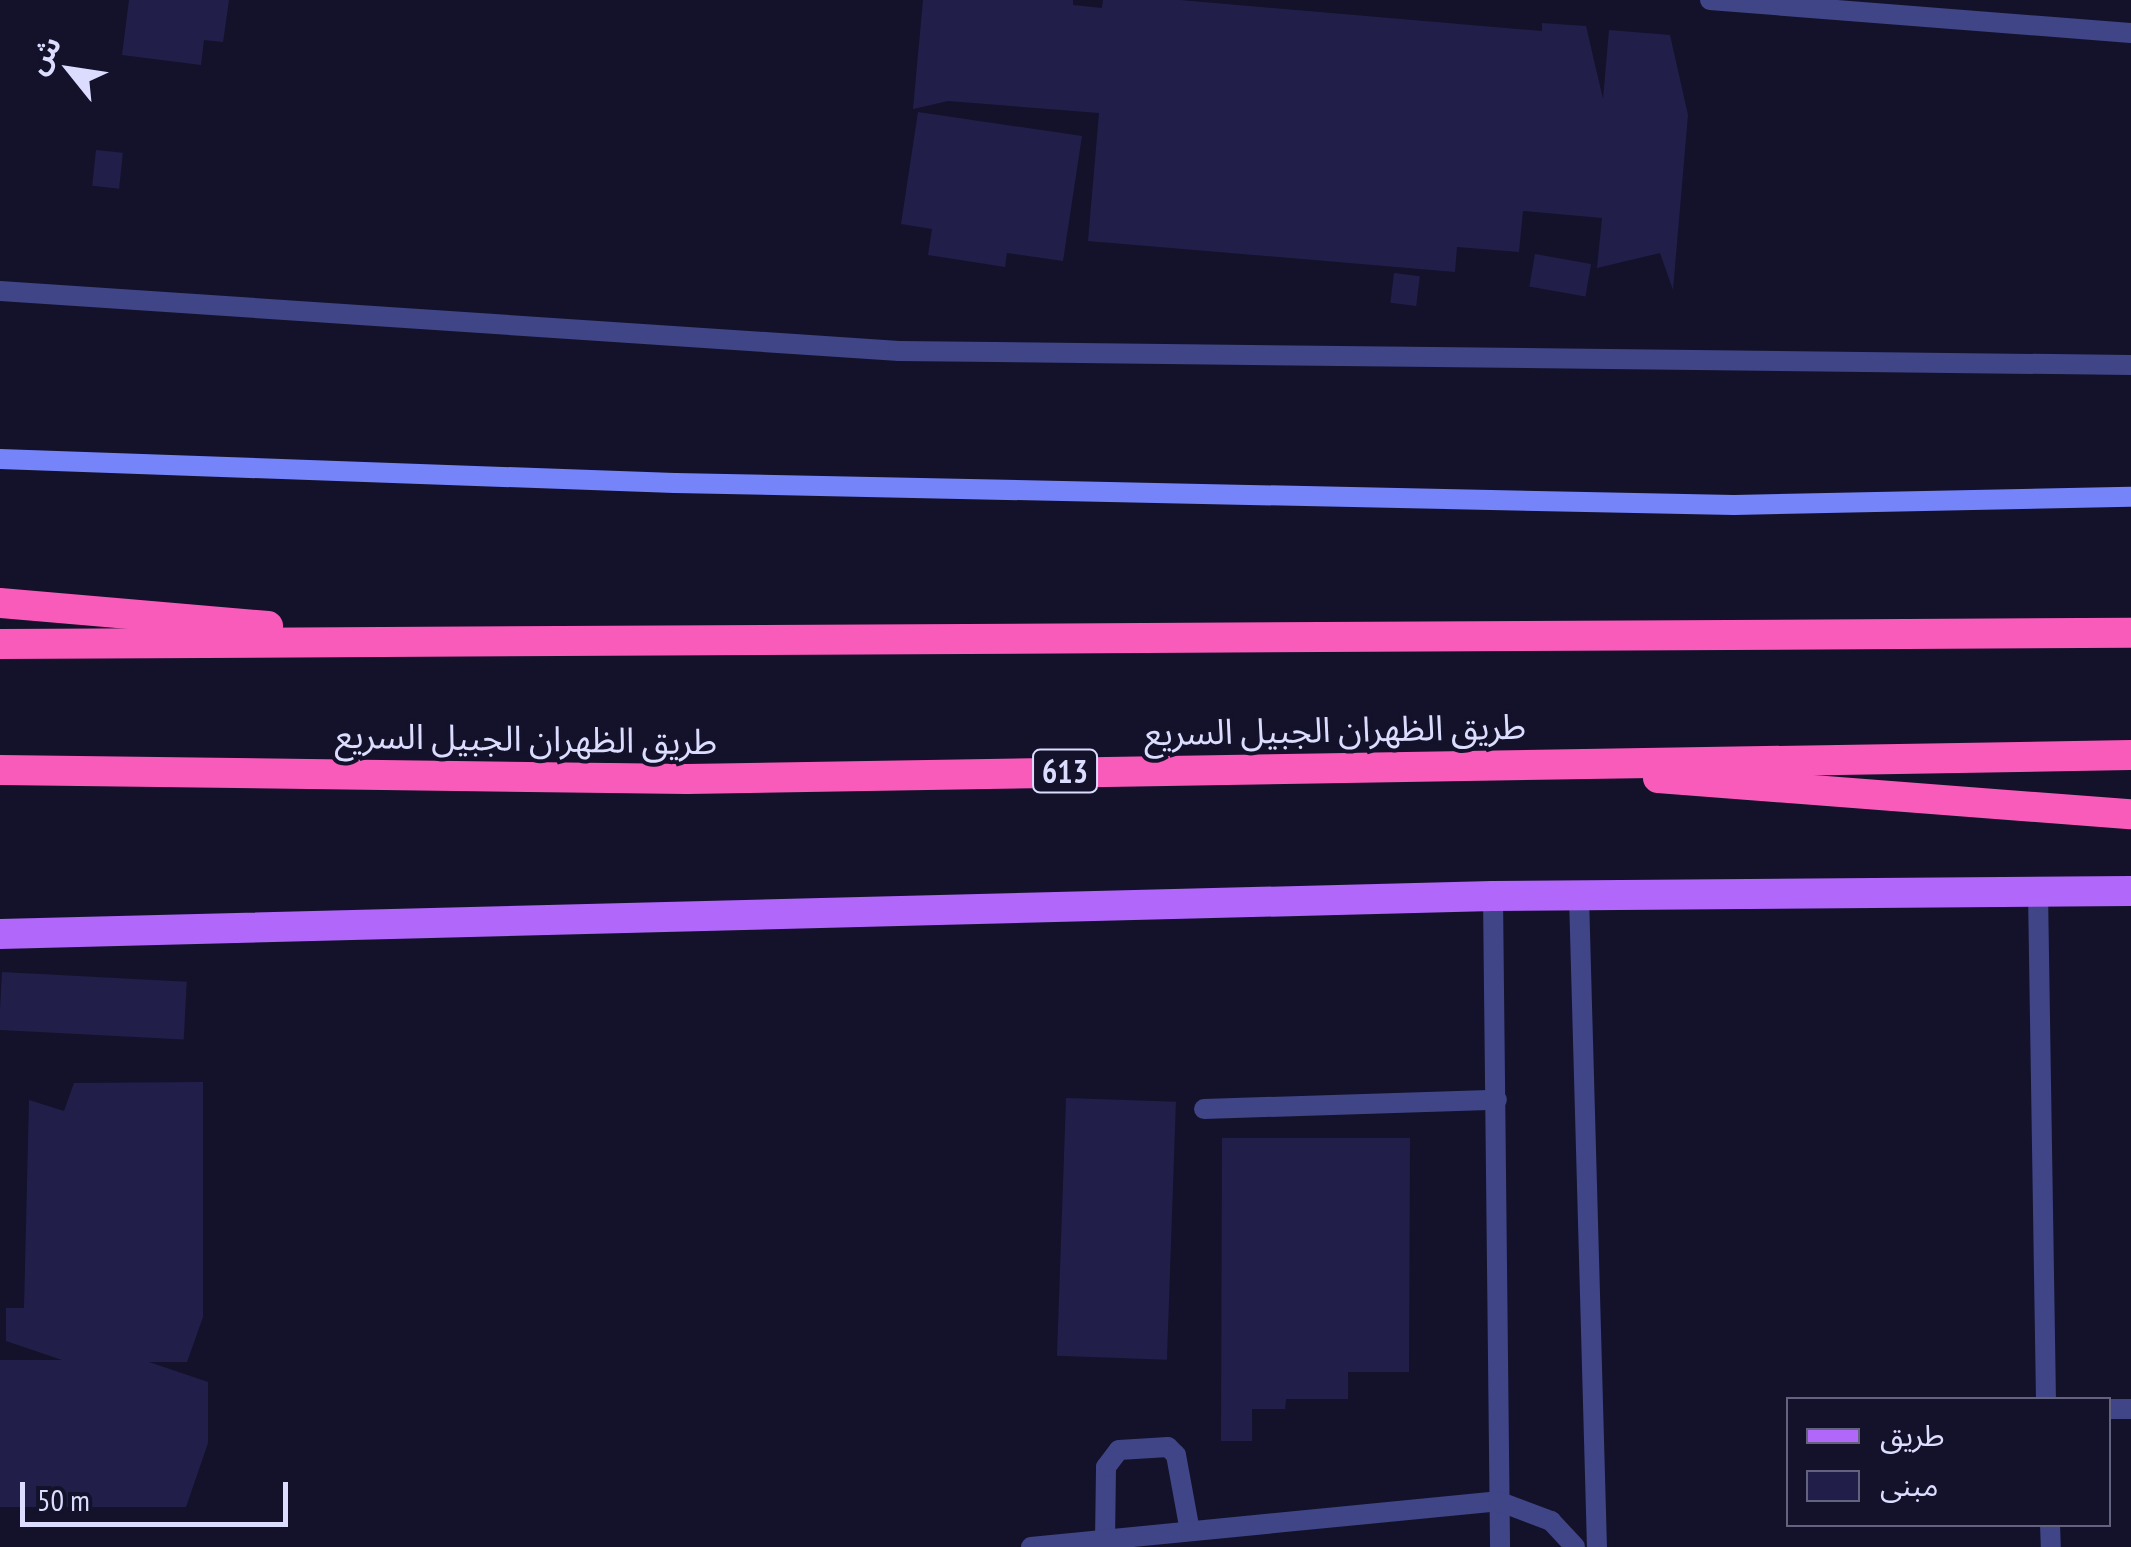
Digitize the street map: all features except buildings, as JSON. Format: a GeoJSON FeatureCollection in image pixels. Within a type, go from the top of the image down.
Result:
{"type":"FeatureCollection","features":[{"type":"Feature","properties":{"kind":"highway"},"geometry":{"type":"LineString","coordinates":[[0,603],[470,643]]}},
{"type":"Feature","properties":{"kind":"highway"},"geometry":{"type":"LineString","coordinates":[[0,644],[2131,633]]}},
{"type":"Feature","properties":{"kind":"highway","name":"طريق الظهران الجبيل السريع"},"geometry":{"type":"LineString","coordinates":[[0,773],[89,769],[686,778],[2131,754]]}},
{"type":"Feature","properties":{"kind":"highway"},"geometry":{"type":"LineString","coordinates":[[1480,763],[2131,814]]}},
{"type":"Feature","properties":{"kind":"main road"},"geometry":{"type":"LineString","coordinates":[[0,459],[655,482],[1734,505],[2131,497]]}},
{"type":"Feature","properties":{"kind":"main road"},"geometry":{"type":"LineString","coordinates":[[0,934],[1493,896],[2131,890]]}},
{"type":"Feature","properties":{"kind":"street"},"geometry":{"type":"LineString","coordinates":[[1710,0],[2131,33]]}},
{"type":"Feature","properties":{"kind":"street"},"geometry":{"type":"LineString","coordinates":[[0,290],[899,351],[2131,364]]}},
{"type":"Feature","properties":{"kind":"street"},"geometry":{"type":"LineString","coordinates":[[2038,892],[2046,1397]]}},
{"type":"Feature","properties":{"kind":"street"},"geometry":{"type":"LineString","coordinates":[[1493,896],[1500,1547]]}},
{"type":"Feature","properties":{"kind":"street"},"geometry":{"type":"LineString","coordinates":[[1578,896],[1597,1547]]}},
{"type":"Feature","properties":{"kind":"street"},"geometry":{"type":"LineString","coordinates":[[1204,1110],[1497,1100]]}},
{"type":"Feature","properties":{"kind":"street"},"geometry":{"type":"LineString","coordinates":[[1105,1540],[1106,1467],[1119,1450],[1168,1447],[1176,1454],[1190,1531]]}},
{"type":"Feature","properties":{"kind":"street"},"geometry":{"type":"LineString","coordinates":[[1031,1547],[1498,1501],[1551,1521],[1575,1547]]}}]}
